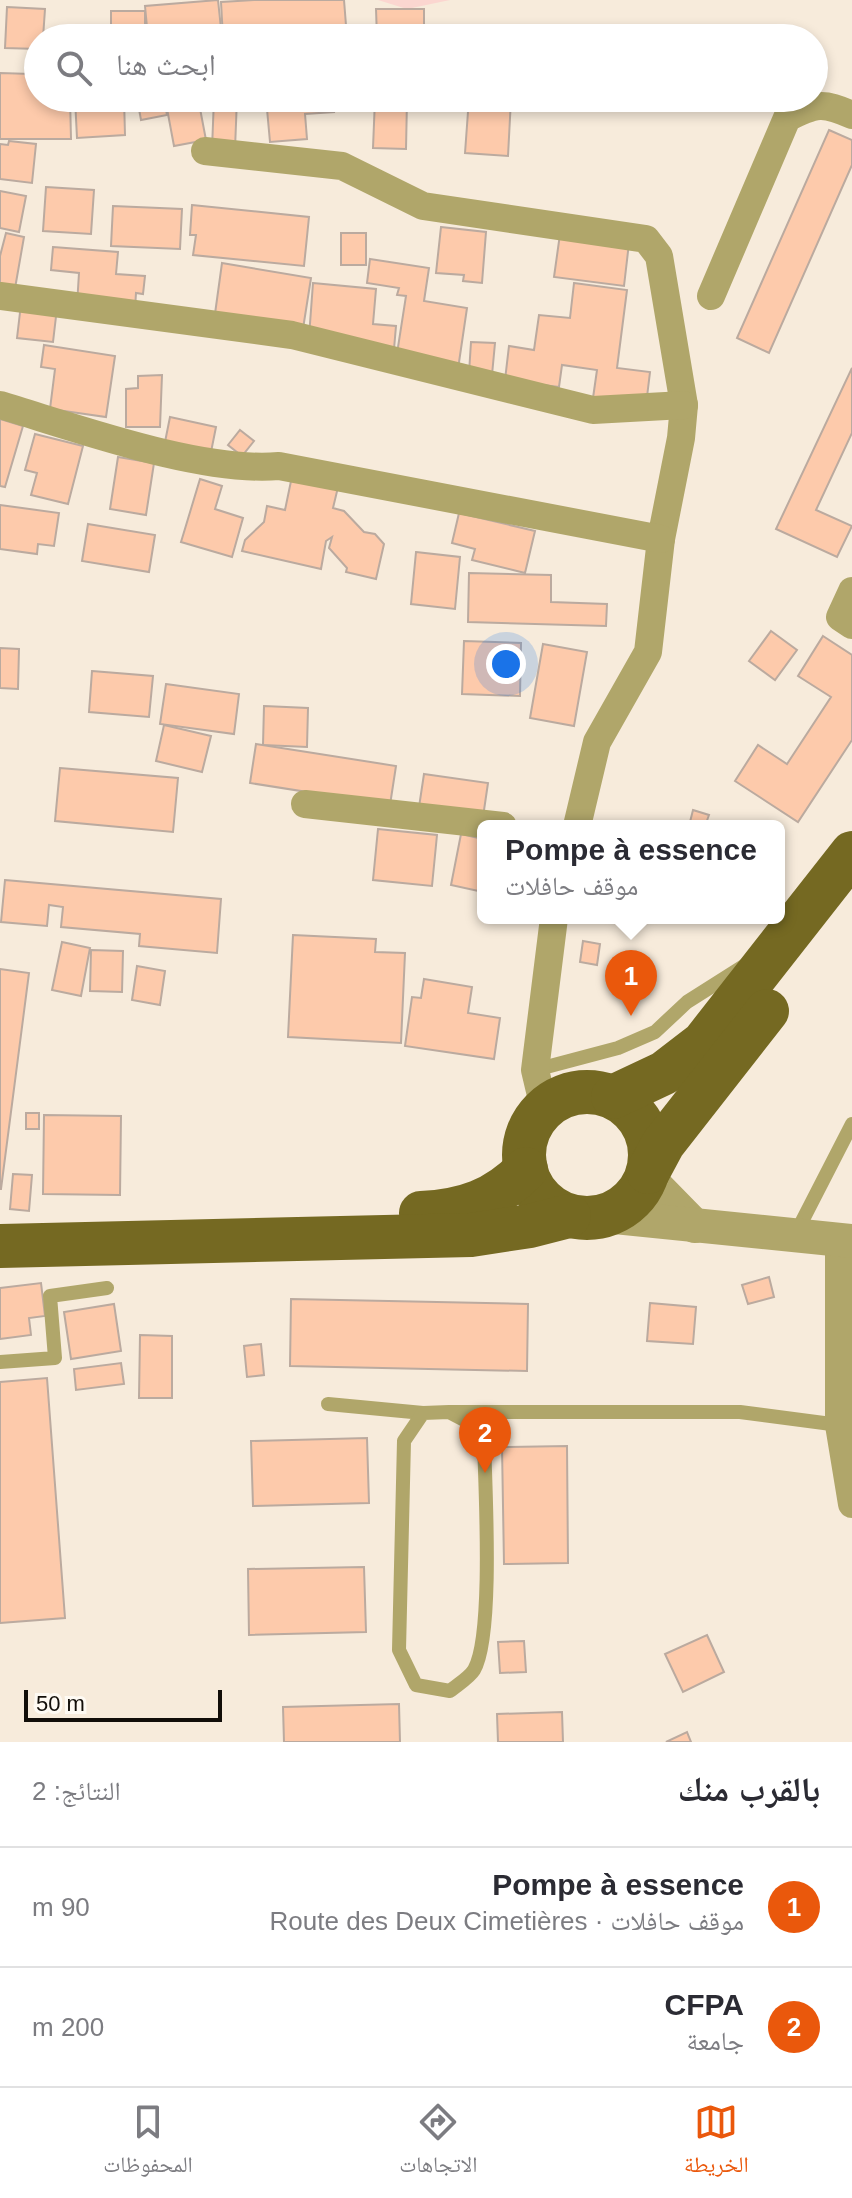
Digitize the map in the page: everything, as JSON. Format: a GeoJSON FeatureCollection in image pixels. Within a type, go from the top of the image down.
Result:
{"type":"FeatureCollection","features":[{"type":"Feature","properties":{"kind":"main road"},"geometry":{"type":"LineString","coordinates":[[613,1097],[664,1073],[703,1043],[852,853]]}},
{"type":"Feature","properties":{"kind":"main road"},"geometry":{"type":"LineString","coordinates":[[0,1246],[471,1235],[587,1216],[630,1201],[663,1144],[852,897]]}},
{"type":"Feature","properties":{"kind":"main road"},"geometry":{"type":"LineString","coordinates":[[587,1216],[542,1197],[526,1169],[527,1136],[540,1089],[596,1092],[613,1097],[632,1110],[645,1128],[650,1149],[648,1174]]}},
{"type":"Feature","properties":{"kind":"main road"},"geometry":{"type":"LineString","coordinates":[[0,1225],[442,1212],[489,1199],[526,1169]]}},
{"type":"Feature","properties":{"kind":"street"},"geometry":{"type":"LineString","coordinates":[[828,104],[852,115]]}},
{"type":"Feature","properties":{"kind":"street"},"geometry":{"type":"LineString","coordinates":[[711,296],[787,118],[798,112]]}},
{"type":"Feature","properties":{"kind":"street"},"geometry":{"type":"LineString","coordinates":[[205,151],[342,166],[423,206],[646,239],[659,256],[666,282],[684,405],[681,438],[661,539],[648,652],[597,742],[578,820]]}},
{"type":"Feature","properties":{"kind":"street"},"geometry":{"type":"LineString","coordinates":[[0,296],[292,335],[593,410],[684,405]]}},
{"type":"Feature","properties":{"kind":"street"},"geometry":{"type":"LineString","coordinates":[[0,405],[114,439],[214,461],[259,467],[279,466],[661,539]]}},
{"type":"Feature","properties":{"kind":"street"},"geometry":{"type":"LineString","coordinates":[[852,591],[840,617],[852,625]]}},
{"type":"Feature","properties":{"kind":"street"},"geometry":{"type":"LineString","coordinates":[[305,804],[477,823]]}},
{"type":"Feature","properties":{"kind":"street"},"geometry":{"type":"LineString","coordinates":[[540,1089],[554,924]]}},
{"type":"Feature","properties":{"kind":"street"},"geometry":{"type":"LineString","coordinates":[[648,1174],[695,1226]]}},
{"type":"Feature","properties":{"kind":"street"},"geometry":{"type":"LineString","coordinates":[[587,1216],[846,1240],[839,1425],[852,1504]]}},
{"type":"Feature","properties":{"kind":"lane"},"geometry":{"type":"LineString","coordinates":[[540,1089],[655,1032],[687,1002],[733,970],[780,948]]}},
{"type":"Feature","properties":{"kind":"lane"},"geometry":{"type":"LineString","coordinates":[[795,1235],[852,1124]]}},
{"type":"Feature","properties":{"kind":"lane"},"geometry":{"type":"LineString","coordinates":[[0,1362],[55,1358],[50,1296],[107,1288]]}},
{"type":"Feature","properties":{"kind":"lane"},"geometry":{"type":"LineString","coordinates":[[328,1404],[423,1413],[740,1412],[839,1425]]}},
{"type":"Feature","properties":{"kind":"lane"},"geometry":{"type":"LineString","coordinates":[[423,1413],[404,1441],[399,1650],[416,1685],[450,1691],[474,1670],[484,1623],[486,1546],[484,1440],[474,1425],[449,1412]]}},
{"type":"Feature","properties":{"kind":"shaded area"},"geometry":{"type":"Polygon","coordinates":[[[378,0],[450,0],[407,9],[378,0]]]}},
{"type":"Feature","properties":{"kind":"building"},"geometry":{"type":"Polygon","coordinates":[[[218,0],[221,24],[147,24],[145,6],[218,0]]]}},
{"type":"Feature","properties":{"kind":"building"},"geometry":{"type":"Polygon","coordinates":[[[344,0],[346,24],[222,24],[221,2],[344,0]]]}},
{"type":"Feature","properties":{"kind":"building"},"geometry":{"type":"Polygon","coordinates":[[[7,7],[45,9],[44,24],[24,24],[24,49],[5,48],[7,7]]]}},
{"type":"Feature","properties":{"kind":"building"},"geometry":{"type":"Polygon","coordinates":[[[376,9],[424,9],[424,24],[377,24],[376,9]]]}},
{"type":"Feature","properties":{"kind":"building"},"geometry":{"type":"Polygon","coordinates":[[[111,11],[145,11],[145,24],[111,24],[111,11]]]}},
{"type":"Feature","properties":{"kind":"building"},"geometry":{"type":"Polygon","coordinates":[[[0,73],[24,74],[24,112],[70,112],[71,139],[0,139],[0,73]]]}},
{"type":"Feature","properties":{"kind":"building"},"geometry":{"type":"Polygon","coordinates":[[[76,112],[124,112],[125,135],[77,138],[76,112]]]}},
{"type":"Feature","properties":{"kind":"building"},"geometry":{"type":"Polygon","coordinates":[[[140,112],[166,112],[167,115],[141,120],[140,112]]]}},
{"type":"Feature","properties":{"kind":"building"},"geometry":{"type":"Polygon","coordinates":[[[168,112],[201,112],[206,140],[174,146],[168,112]]]}},
{"type":"Feature","properties":{"kind":"building"},"geometry":{"type":"Polygon","coordinates":[[[213,112],[236,112],[235,149],[212,149],[213,112]]]}},
{"type":"Feature","properties":{"kind":"building"},"geometry":{"type":"Polygon","coordinates":[[[267,112],[334,112],[305,114],[307,139],[270,142],[267,112]]]}},
{"type":"Feature","properties":{"kind":"building"},"geometry":{"type":"Polygon","coordinates":[[[374,112],[407,112],[406,149],[373,148],[374,112]]]}},
{"type":"Feature","properties":{"kind":"building"},"geometry":{"type":"Polygon","coordinates":[[[468,112],[510,112],[508,156],[465,153],[468,112]]]}},
{"type":"Feature","properties":{"kind":"building"},"geometry":{"type":"Polygon","coordinates":[[[829,130],[852,140],[852,165],[769,353],[737,338],[829,130]]]}},
{"type":"Feature","properties":{"kind":"building"},"geometry":{"type":"Polygon","coordinates":[[[9,141],[36,144],[32,183],[0,179],[0,144],[8,145],[9,141]]]}},
{"type":"Feature","properties":{"kind":"building"},"geometry":{"type":"Polygon","coordinates":[[[46,187],[94,190],[91,234],[43,231],[46,187]]]}},
{"type":"Feature","properties":{"kind":"building"},"geometry":{"type":"Polygon","coordinates":[[[0,191],[26,196],[19,232],[0,228],[0,191]]]}},
{"type":"Feature","properties":{"kind":"building"},"geometry":{"type":"Polygon","coordinates":[[[192,205],[309,217],[304,266],[193,255],[196,235],[190,235],[192,205]]]}},
{"type":"Feature","properties":{"kind":"building"},"geometry":{"type":"Polygon","coordinates":[[[113,206],[182,209],[180,249],[111,246],[113,206]]]}},
{"type":"Feature","properties":{"kind":"building"},"geometry":{"type":"Polygon","coordinates":[[[441,227],[486,232],[482,283],[463,281],[464,275],[436,273],[441,227]]]}},
{"type":"Feature","properties":{"kind":"building"},"geometry":{"type":"Polygon","coordinates":[[[6,233],[24,237],[14,294],[0,292],[0,256],[6,233]]]}},
{"type":"Feature","properties":{"kind":"building"},"geometry":{"type":"Polygon","coordinates":[[[341,233],[366,233],[366,265],[341,265],[341,233]]]}},
{"type":"Feature","properties":{"kind":"building"},"geometry":{"type":"Polygon","coordinates":[[[560,234],[629,243],[624,286],[554,277],[560,234]]]}},
{"type":"Feature","properties":{"kind":"building"},"geometry":{"type":"Polygon","coordinates":[[[53,247],[118,252],[116,274],[145,276],[143,294],[136,293],[135,309],[77,305],[79,273],[51,270],[53,247]]]}},
{"type":"Feature","properties":{"kind":"building"},"geometry":{"type":"Polygon","coordinates":[[[370,259],[429,268],[424,301],[467,308],[458,369],[396,360],[406,296],[397,295],[399,288],[367,283],[370,259]]]}},
{"type":"Feature","properties":{"kind":"building"},"geometry":{"type":"Polygon","coordinates":[[[222,263],[311,278],[302,335],[214,321],[222,263]]]}},
{"type":"Feature","properties":{"kind":"building"},"geometry":{"type":"Polygon","coordinates":[[[313,283],[376,289],[373,324],[396,326],[394,349],[309,337],[313,283]]]}},
{"type":"Feature","properties":{"kind":"building"},"geometry":{"type":"Polygon","coordinates":[[[574,283],[627,290],[617,368],[650,372],[646,405],[593,398],[597,370],[562,365],[559,387],[505,380],[509,346],[534,350],[539,315],[570,318],[574,283]]]}},
{"type":"Feature","properties":{"kind":"building"},"geometry":{"type":"Polygon","coordinates":[[[21,304],[57,308],[53,342],[17,338],[21,304]]]}},
{"type":"Feature","properties":{"kind":"building"},"geometry":{"type":"Polygon","coordinates":[[[471,342],[495,343],[492,375],[469,373],[471,342]]]}},
{"type":"Feature","properties":{"kind":"building"},"geometry":{"type":"Polygon","coordinates":[[[44,345],[115,356],[106,417],[50,409],[55,369],[41,367],[44,345]]]}},
{"type":"Feature","properties":{"kind":"building"},"geometry":{"type":"Polygon","coordinates":[[[852,368],[852,433],[816,510],[852,526],[837,557],[776,529],[852,368]]]}},
{"type":"Feature","properties":{"kind":"building"},"geometry":{"type":"Polygon","coordinates":[[[162,375],[160,427],[126,427],[126,389],[138,388],[138,376],[162,375]]]}},
{"type":"Feature","properties":{"kind":"building"},"geometry":{"type":"Polygon","coordinates":[[[170,417],[216,427],[210,457],[164,447],[170,417]]]}},
{"type":"Feature","properties":{"kind":"building"},"geometry":{"type":"Polygon","coordinates":[[[0,419],[23,426],[5,487],[0,486],[0,419]]]}},
{"type":"Feature","properties":{"kind":"building"},"geometry":{"type":"Polygon","coordinates":[[[240,430],[254,441],[242,456],[228,445],[240,430]]]}},
{"type":"Feature","properties":{"kind":"building"},"geometry":{"type":"Polygon","coordinates":[[[35,434],[83,446],[68,504],[31,495],[37,473],[25,470],[35,434]]]}},
{"type":"Feature","properties":{"kind":"building"},"geometry":{"type":"Polygon","coordinates":[[[118,457],[154,463],[146,515],[110,509],[118,457]]]}},
{"type":"Feature","properties":{"kind":"building"},"geometry":{"type":"Polygon","coordinates":[[[200,479],[222,486],[215,509],[243,518],[232,557],[181,542],[200,479]]]}},
{"type":"Feature","properties":{"kind":"building"},"geometry":{"type":"Polygon","coordinates":[[[291,481],[339,483],[333,508],[344,511],[364,532],[375,534],[384,544],[376,579],[346,572],[347,568],[329,548],[332,537],[326,541],[321,569],[242,551],[245,540],[264,522],[267,506],[285,510],[291,481]]]}},
{"type":"Feature","properties":{"kind":"building"},"geometry":{"type":"Polygon","coordinates":[[[0,505],[59,513],[54,546],[38,544],[37,554],[0,549],[0,505]]]}},
{"type":"Feature","properties":{"kind":"building"},"geometry":{"type":"Polygon","coordinates":[[[459,513],[535,531],[525,573],[472,560],[475,549],[452,543],[459,513]]]}},
{"type":"Feature","properties":{"kind":"building"},"geometry":{"type":"Polygon","coordinates":[[[88,524],[155,535],[149,572],[82,561],[88,524]]]}},
{"type":"Feature","properties":{"kind":"building"},"geometry":{"type":"Polygon","coordinates":[[[416,552],[460,557],[455,609],[411,604],[416,552]]]}},
{"type":"Feature","properties":{"kind":"building"},"geometry":{"type":"Polygon","coordinates":[[[469,573],[551,575],[551,602],[607,604],[606,626],[468,622],[469,573]]]}},
{"type":"Feature","properties":{"kind":"building"},"geometry":{"type":"Polygon","coordinates":[[[771,631],[797,650],[775,680],[749,661],[771,631]]]}},
{"type":"Feature","properties":{"kind":"building"},"geometry":{"type":"Polygon","coordinates":[[[823,636],[852,655],[852,740],[798,822],[735,781],[758,745],[787,764],[831,697],[798,676],[823,636]]]}},
{"type":"Feature","properties":{"kind":"building"},"geometry":{"type":"Polygon","coordinates":[[[464,641],[521,643],[520,696],[462,694],[464,641]]]}},
{"type":"Feature","properties":{"kind":"building"},"geometry":{"type":"Polygon","coordinates":[[[543,644],[587,652],[574,726],[530,718],[543,644]]]}},
{"type":"Feature","properties":{"kind":"building"},"geometry":{"type":"Polygon","coordinates":[[[0,648],[19,649],[18,689],[0,688],[0,648]]]}},
{"type":"Feature","properties":{"kind":"building"},"geometry":{"type":"Polygon","coordinates":[[[92,671],[153,676],[149,717],[89,712],[92,671]]]}},
{"type":"Feature","properties":{"kind":"building"},"geometry":{"type":"Polygon","coordinates":[[[166,684],[239,694],[234,734],[160,724],[166,684]]]}},
{"type":"Feature","properties":{"kind":"building"},"geometry":{"type":"Polygon","coordinates":[[[264,706],[308,708],[307,747],[263,745],[264,706]]]}},
{"type":"Feature","properties":{"kind":"building"},"geometry":{"type":"Polygon","coordinates":[[[164,725],[211,736],[202,772],[156,761],[164,725]]]}},
{"type":"Feature","properties":{"kind":"building"},"geometry":{"type":"Polygon","coordinates":[[[256,744],[396,766],[390,805],[250,783],[256,744]]]}},
{"type":"Feature","properties":{"kind":"building"},"geometry":{"type":"Polygon","coordinates":[[[60,768],[178,778],[173,832],[55,821],[60,768]]]}},
{"type":"Feature","properties":{"kind":"building"},"geometry":{"type":"Polygon","coordinates":[[[424,774],[488,783],[483,817],[419,807],[424,774]]]}},
{"type":"Feature","properties":{"kind":"building"},"geometry":{"type":"Polygon","coordinates":[[[693,810],[709,815],[707,820],[690,820],[693,810]]]}},
{"type":"Feature","properties":{"kind":"building"},"geometry":{"type":"Polygon","coordinates":[[[378,829],[437,835],[432,886],[373,880],[378,829]]]}},
{"type":"Feature","properties":{"kind":"building"},"geometry":{"type":"Polygon","coordinates":[[[461,834],[477,838],[477,891],[451,885],[461,834]]]}},
{"type":"Feature","properties":{"kind":"building"},"geometry":{"type":"Polygon","coordinates":[[[5,880],[221,899],[217,953],[139,946],[140,934],[61,927],[63,907],[49,905],[47,926],[1,922],[5,880]]]}},
{"type":"Feature","properties":{"kind":"building"},"geometry":{"type":"Polygon","coordinates":[[[293,935],[376,939],[375,952],[405,953],[401,1043],[288,1037],[293,935]]]}},
{"type":"Feature","properties":{"kind":"building"},"geometry":{"type":"Polygon","coordinates":[[[583,941],[600,944],[597,965],[580,962],[583,941]]]}},
{"type":"Feature","properties":{"kind":"building"},"geometry":{"type":"Polygon","coordinates":[[[62,942],[90,948],[81,996],[52,990],[62,942]]]}},
{"type":"Feature","properties":{"kind":"building"},"geometry":{"type":"Polygon","coordinates":[[[91,950],[123,951],[122,992],[90,991],[91,950]]]}},
{"type":"Feature","properties":{"kind":"building"},"geometry":{"type":"Polygon","coordinates":[[[137,966],[165,971],[160,1005],[132,1000],[137,966]]]}},
{"type":"Feature","properties":{"kind":"building"},"geometry":{"type":"Polygon","coordinates":[[[0,969],[29,973],[1,1189],[0,1189],[0,969]]]}},
{"type":"Feature","properties":{"kind":"building"},"geometry":{"type":"Polygon","coordinates":[[[424,979],[472,987],[468,1013],[500,1018],[494,1059],[405,1046],[412,997],[421,998],[424,979]]]}},
{"type":"Feature","properties":{"kind":"building"},"geometry":{"type":"Polygon","coordinates":[[[26,1113],[39,1113],[39,1129],[26,1129],[26,1113]]]}},
{"type":"Feature","properties":{"kind":"building"},"geometry":{"type":"Polygon","coordinates":[[[44,1115],[121,1116],[120,1195],[43,1194],[44,1115]]]}},
{"type":"Feature","properties":{"kind":"building"},"geometry":{"type":"Polygon","coordinates":[[[13,1174],[32,1175],[29,1211],[10,1209],[13,1174]]]}},
{"type":"Feature","properties":{"kind":"building"},"geometry":{"type":"Polygon","coordinates":[[[769,1277],[774,1297],[748,1304],[742,1285],[769,1277]]]}},
{"type":"Feature","properties":{"kind":"building"},"geometry":{"type":"Polygon","coordinates":[[[41,1283],[45,1316],[29,1318],[31,1335],[0,1339],[0,1288],[41,1283]]]}},
{"type":"Feature","properties":{"kind":"building"},"geometry":{"type":"Polygon","coordinates":[[[291,1299],[528,1304],[527,1371],[290,1366],[291,1299]]]}},
{"type":"Feature","properties":{"kind":"building"},"geometry":{"type":"Polygon","coordinates":[[[650,1303],[696,1307],[693,1344],[647,1341],[650,1303]]]}},
{"type":"Feature","properties":{"kind":"building"},"geometry":{"type":"Polygon","coordinates":[[[114,1304],[121,1351],[71,1359],[64,1312],[114,1304]]]}},
{"type":"Feature","properties":{"kind":"building"},"geometry":{"type":"Polygon","coordinates":[[[140,1335],[172,1336],[172,1398],[139,1398],[140,1335]]]}},
{"type":"Feature","properties":{"kind":"building"},"geometry":{"type":"Polygon","coordinates":[[[261,1344],[264,1375],[247,1377],[244,1346],[261,1344]]]}},
{"type":"Feature","properties":{"kind":"building"},"geometry":{"type":"Polygon","coordinates":[[[121,1363],[124,1384],[76,1390],[74,1369],[121,1363]]]}},
{"type":"Feature","properties":{"kind":"building"},"geometry":{"type":"Polygon","coordinates":[[[47,1378],[65,1618],[0,1623],[0,1382],[47,1378]]]}},
{"type":"Feature","properties":{"kind":"building"},"geometry":{"type":"Polygon","coordinates":[[[367,1438],[369,1503],[253,1506],[251,1441],[367,1438]]]}},
{"type":"Feature","properties":{"kind":"building"},"geometry":{"type":"Polygon","coordinates":[[[567,1446],[568,1563],[504,1564],[502,1447],[567,1446]]]}},
{"type":"Feature","properties":{"kind":"building"},"geometry":{"type":"Polygon","coordinates":[[[364,1567],[366,1632],[249,1635],[248,1569],[364,1567]]]}},
{"type":"Feature","properties":{"kind":"building"},"geometry":{"type":"Polygon","coordinates":[[[707,1635],[724,1672],[683,1692],[665,1654],[707,1635]]]}},
{"type":"Feature","properties":{"kind":"building"},"geometry":{"type":"Polygon","coordinates":[[[524,1641],[526,1672],[500,1673],[498,1642],[524,1641]]]}},
{"type":"Feature","properties":{"kind":"building"},"geometry":{"type":"Polygon","coordinates":[[[399,1704],[400,1742],[284,1742],[283,1707],[399,1704]]]}},
{"type":"Feature","properties":{"kind":"building"},"geometry":{"type":"Polygon","coordinates":[[[562,1712],[563,1742],[498,1742],[497,1714],[562,1712]]]}},
{"type":"Feature","properties":{"kind":"building"},"geometry":{"type":"Polygon","coordinates":[[[687,1732],[691,1742],[666,1742],[687,1732]]]}},
{"type":"Feature","properties":{"kind":"place","name":"Pompe à essence"},"geometry":{"type":"Point","coordinates":[631,1016]}},
{"type":"Feature","properties":{"kind":"place","name":"CFPA"},"geometry":{"type":"Point","coordinates":[485,1473]}}]}
